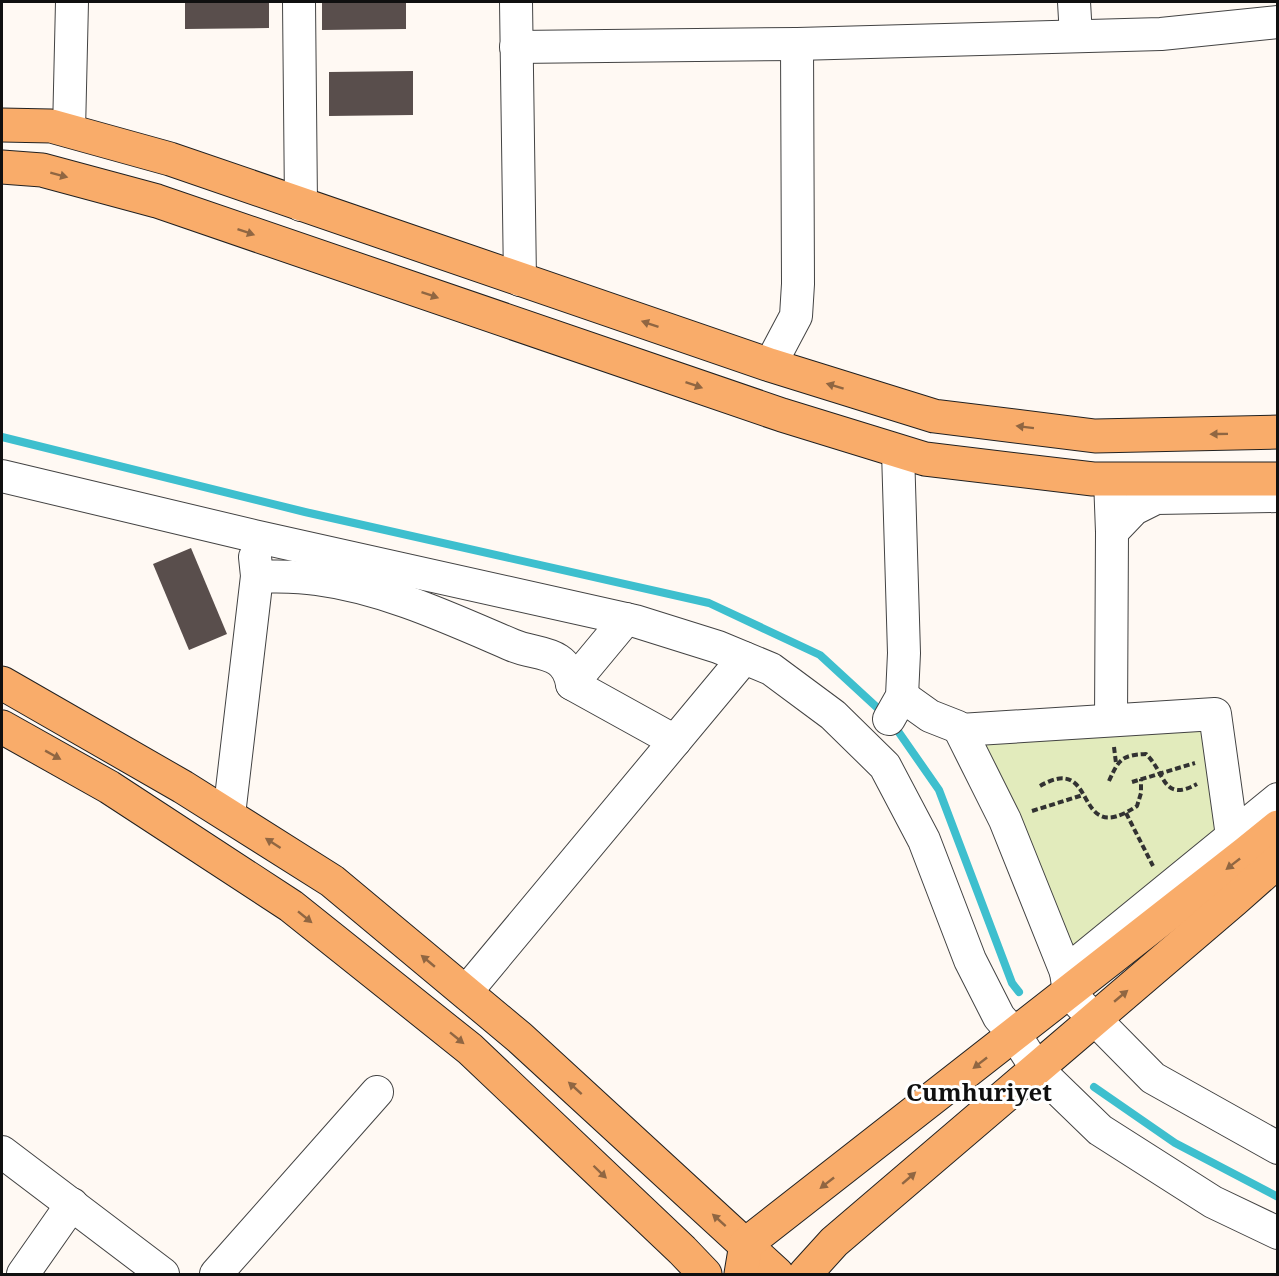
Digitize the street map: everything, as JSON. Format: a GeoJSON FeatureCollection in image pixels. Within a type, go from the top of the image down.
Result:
{"type":"FeatureCollection","features":[{"type":"Feature","properties":{"kind":"main road"},"geometry":{"type":"LineString","coordinates":[[2,125],[51,126],[170,159],[770,365],[934,416],[1095,436],[1278,432]]}},
{"type":"Feature","properties":{"kind":"main road"},"geometry":{"type":"LineString","coordinates":[[2,167],[42,170],[157,201],[782,416],[925,459],[1093,479],[1278,478]]}},
{"type":"Feature","properties":{"kind":"main road"},"geometry":{"type":"LineString","coordinates":[[2,683],[183,787],[332,881],[519,1037],[743,1260],[777,1275]]}},
{"type":"Feature","properties":{"kind":"main road"},"geometry":{"type":"LineString","coordinates":[[2,727],[109,787],[291,906],[470,1048],[682,1250],[705,1275]]}},
{"type":"Feature","properties":{"kind":"main road"},"geometry":{"type":"LineString","coordinates":[[743,1260],[1015,1035],[1067,983],[1278,827]]}},
{"type":"Feature","properties":{"kind":"main road"},"geometry":{"type":"LineString","coordinates":[[805,1275],[834,1242],[1094,1020],[1272,876]]}},
{"type":"Feature","properties":{"kind":"street"},"geometry":{"type":"LineString","coordinates":[[69,131],[72,2]]}},
{"type":"Feature","properties":{"kind":"street"},"geometry":{"type":"LineString","coordinates":[[299,2],[301,205]]}},
{"type":"Feature","properties":{"kind":"street"},"geometry":{"type":"LineString","coordinates":[[516,2],[520,280]]}},
{"type":"Feature","properties":{"kind":"street"},"geometry":{"type":"LineString","coordinates":[[1074,2],[1076,36]]}},
{"type":"Feature","properties":{"kind":"street"},"geometry":{"type":"LineString","coordinates":[[516,47],[797,44],[1161,34],[1278,22]]}},
{"type":"Feature","properties":{"kind":"street"},"geometry":{"type":"LineString","coordinates":[[770,365],[795,316],[798,284],[797,44]]}},
{"type":"Feature","properties":{"kind":"street"},"geometry":{"type":"LineString","coordinates":[[898,451],[904,653],[896,708],[930,716],[958,727],[960,730],[1005,820],[1067,983],[1094,1020],[1153,1078],[1278,1148]]}},
{"type":"Feature","properties":{"kind":"street"},"geometry":{"type":"LineString","coordinates":[[2,476],[254,536],[626,619],[718,647],[771,669],[833,715],[885,766],[924,840],[970,960],[999,1017],[1015,1035],[1037,1069],[1100,1130],[1213,1202],[1278,1233]]}},
{"type":"Feature","properties":{"kind":"street"},"geometry":{"type":"LineString","coordinates":[[1110,479],[1112,532],[1110,720]]}},
{"type":"Feature","properties":{"kind":"street"},"geometry":{"type":"LineString","coordinates":[[1112,532],[1134,508],[1156,498],[1278,496]]}},
{"type":"Feature","properties":{"kind":"street"},"geometry":{"type":"LineString","coordinates":[[229,815],[257,576],[254,536]]}},
{"type":"Feature","properties":{"kind":"street"},"geometry":{"type":"LineString","coordinates":[[257,576],[316,579],[354,586],[420,606],[515,646],[558,658],[570,673],[572,684]]}},
{"type":"Feature","properties":{"kind":"street"},"geometry":{"type":"LineString","coordinates":[[572,684],[626,619]]}},
{"type":"Feature","properties":{"kind":"street"},"geometry":{"type":"LineString","coordinates":[[465,992],[744,658]]}},
{"type":"Feature","properties":{"kind":"street"},"geometry":{"type":"LineString","coordinates":[[572,684],[675,741]]}},
{"type":"Feature","properties":{"kind":"street"},"geometry":{"type":"LineString","coordinates":[[960,730],[1215,714],[1213,757],[1232,836]]}},
{"type":"Feature","properties":{"kind":"street"},"geometry":{"type":"LineString","coordinates":[[1067,983],[1165,891],[1278,799]]}},
{"type":"Feature","properties":{"kind":"street"},"geometry":{"type":"LineString","coordinates":[[216,1275],[377,1092]]}},
{"type":"Feature","properties":{"kind":"street"},"geometry":{"type":"LineString","coordinates":[[2,1152],[163,1275]]}},
{"type":"Feature","properties":{"kind":"street"},"geometry":{"type":"LineString","coordinates":[[23,1275],[72,1204]]}},
{"type":"Feature","properties":{"kind":"path"},"geometry":{"type":"LineString","coordinates":[[1108,781],[1116,764],[1127,755],[1146,754],[1155,763],[1165,785],[1173,790],[1189,789],[1200,782],[1206,774],[1213,757]]}},
{"type":"Feature","properties":{"kind":"path"},"geometry":{"type":"LineString","coordinates":[[1132,782],[1213,757]]}},
{"type":"Feature","properties":{"kind":"path"},"geometry":{"type":"LineString","coordinates":[[1040,786],[1054,778],[1070,779],[1078,784],[1097,814],[1108,818],[1126,813],[1137,806],[1142,793],[1141,779]]}},
{"type":"Feature","properties":{"kind":"path"},"geometry":{"type":"LineString","coordinates":[[1005,820],[1083,795]]}},
{"type":"Feature","properties":{"kind":"path"},"geometry":{"type":"LineString","coordinates":[[1126,813],[1165,891]]}},
{"type":"Feature","properties":{"kind":"green space"},"geometry":{"type":"Polygon","coordinates":[[[1213,719],[1229,834],[1068,965],[969,735],[1213,719]]]}},
{"type":"Feature","properties":{"kind":"building"},"geometry":{"type":"Polygon","coordinates":[[[185,2],[269,2],[269,28],[185,29],[185,2]]]}},
{"type":"Feature","properties":{"kind":"building"},"geometry":{"type":"Polygon","coordinates":[[[322,2],[406,2],[406,29],[322,30],[322,2]]]}},
{"type":"Feature","properties":{"kind":"building"},"geometry":{"type":"Polygon","coordinates":[[[413,71],[413,115],[329,116],[329,72],[413,71]]]}},
{"type":"Feature","properties":{"kind":"building"},"geometry":{"type":"Polygon","coordinates":[[[191,548],[227,634],[189,650],[153,564],[191,548]]]}},
{"type":"Feature","properties":{"kind":"waterway"},"geometry":{"type":"LineString","coordinates":[[2,437],[305,512],[709,603],[820,655],[883,713]]}},
{"type":"Feature","properties":{"kind":"waterway"},"geometry":{"type":"LineString","coordinates":[[893,724],[939,790],[1012,983],[1019,992]]}},
{"type":"Feature","properties":{"kind":"waterway"},"geometry":{"type":"LineString","coordinates":[[1094,1087],[1175,1143],[1278,1197]]}},
{"type":"Feature","properties":{"kind":"district","name":"Cumhuriyet"},"geometry":{"type":"Point","coordinates":[979,1091]}}]}
